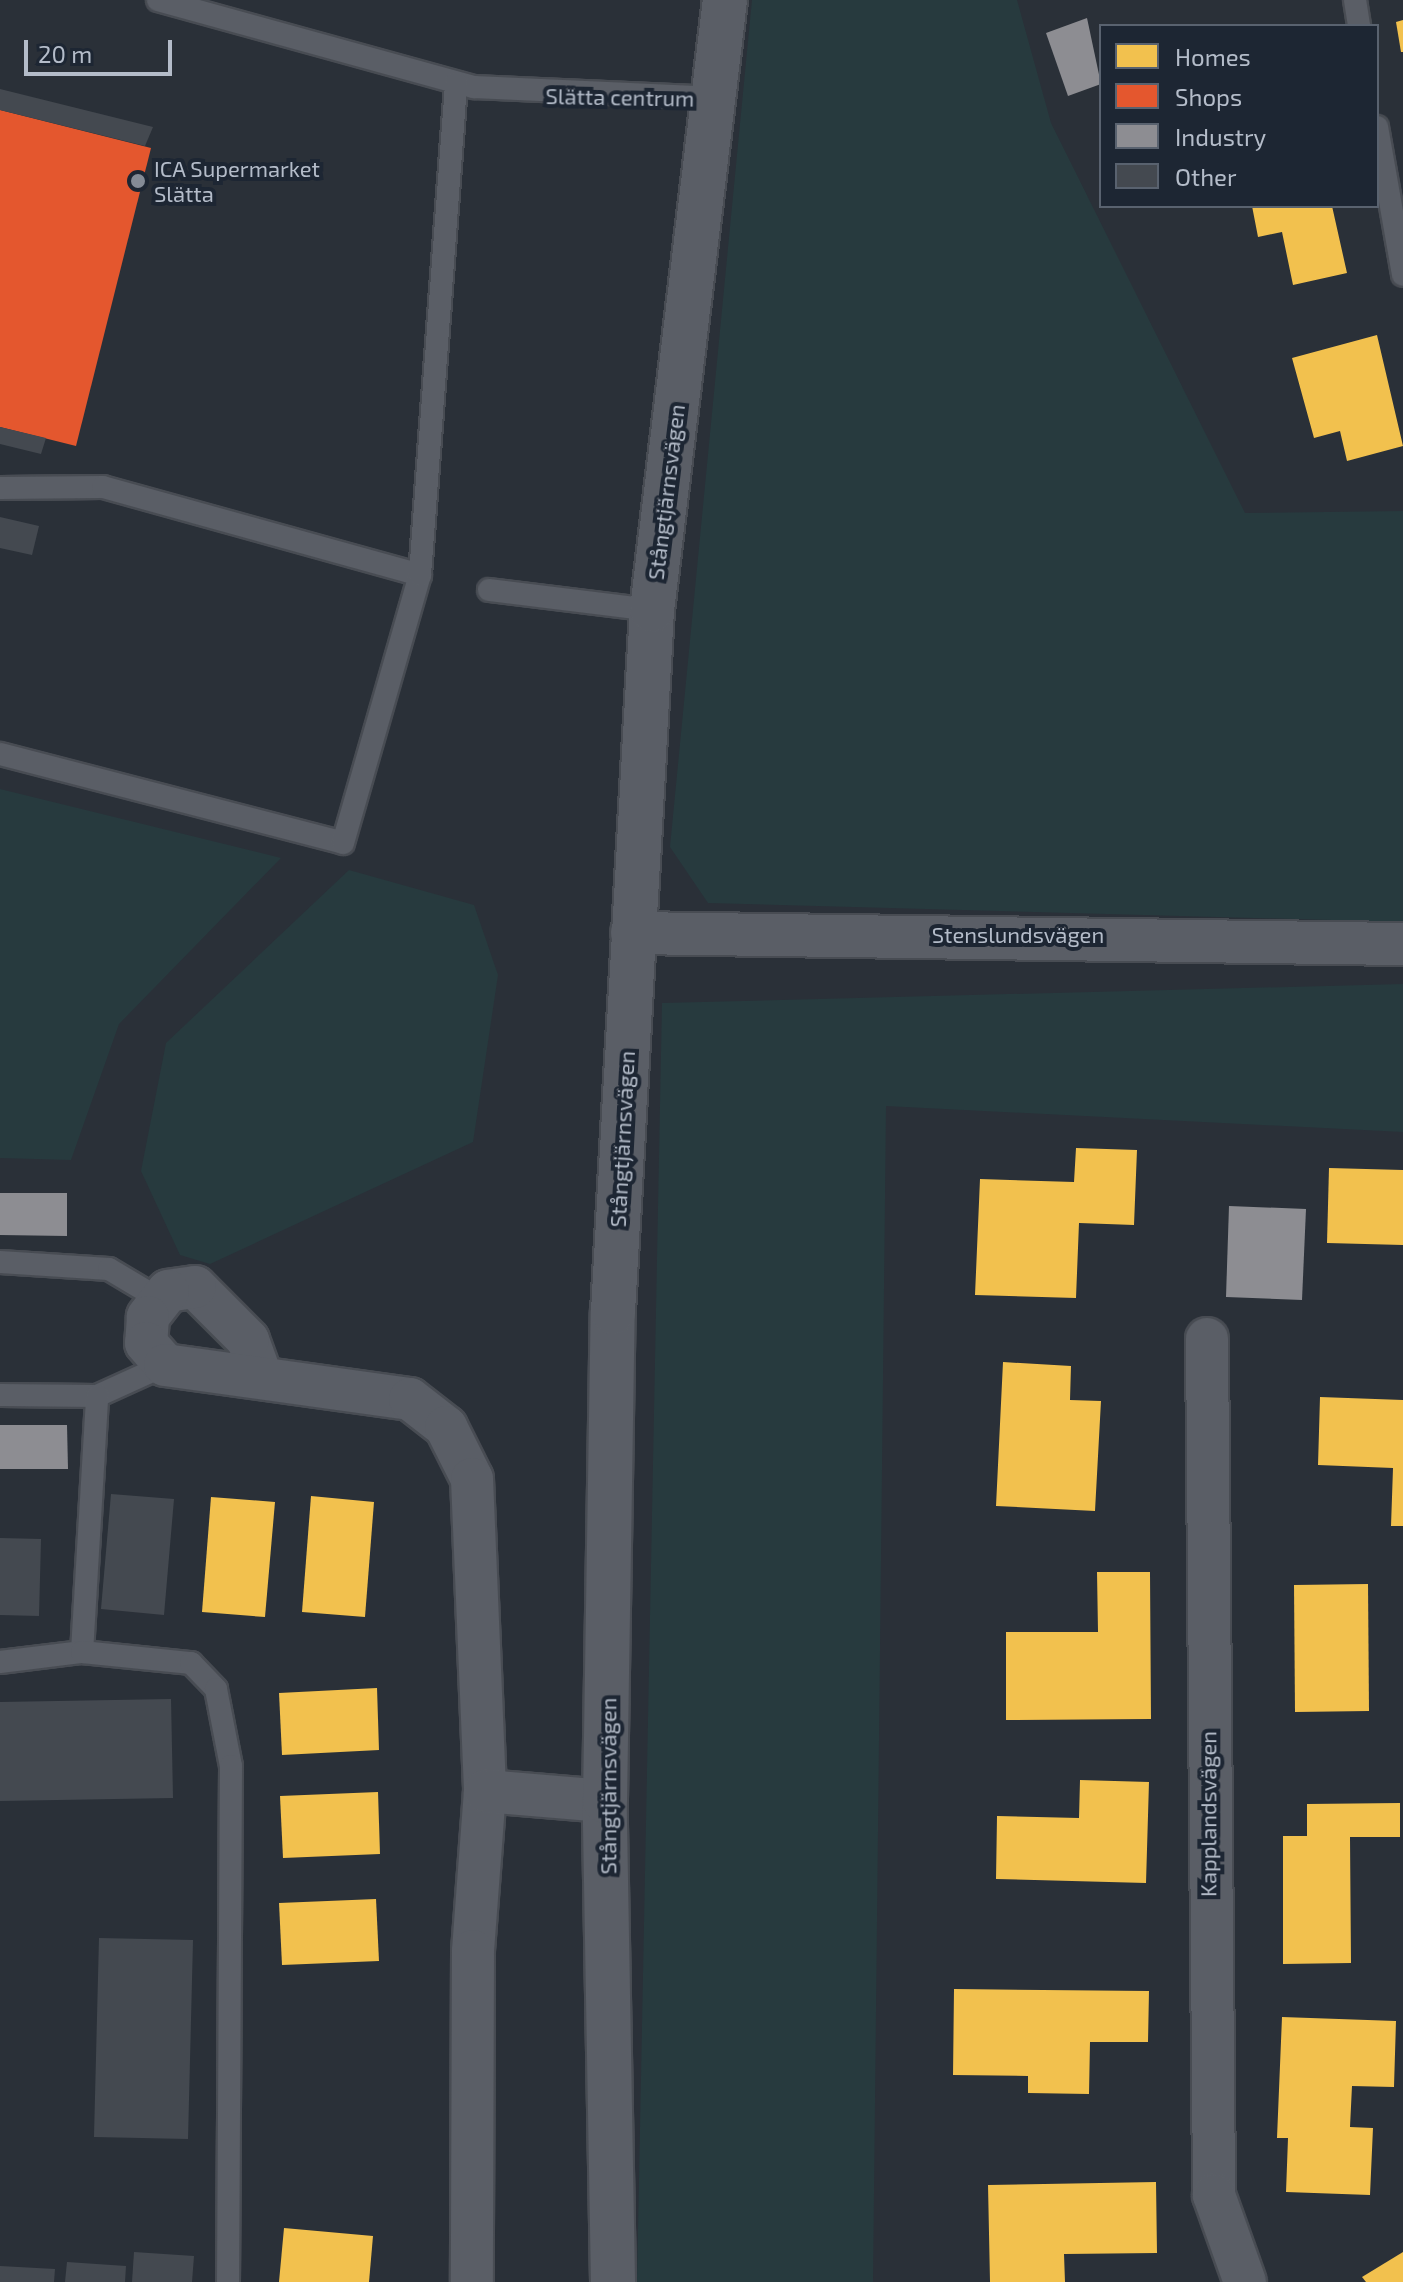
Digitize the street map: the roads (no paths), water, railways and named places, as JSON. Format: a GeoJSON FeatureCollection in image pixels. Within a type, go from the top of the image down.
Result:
{"type":"FeatureCollection","features":[{"type":"Feature","properties":{"kind":"street","name":"Stångtjärnsvägen"},"geometry":{"type":"LineString","coordinates":[[613,2282],[605,1801],[613,1312],[652,610],[725,0]]}},
{"type":"Feature","properties":{"kind":"street","name":"Stenslundsvägen"},"geometry":{"type":"LineString","coordinates":[[632,933],[1403,944]]}},
{"type":"Feature","properties":{"kind":"street"},"geometry":{"type":"LineString","coordinates":[[261,1376],[248,1340],[219,1304],[195,1287],[168,1291],[148,1317],[146,1343],[165,1365],[410,1399],[446,1427],[472,1479],[485,1791],[473,1951],[472,2282]]}},
{"type":"Feature","properties":{"kind":"street","name":"Kapplandsvägen"},"geometry":{"type":"LineString","coordinates":[[1207,1339],[1214,2195],[1245,2282]]}},
{"type":"Feature","properties":{"kind":"street"},"geometry":{"type":"LineString","coordinates":[[485,1791],[605,1801]]}},
{"type":"Feature","properties":{"kind":"lane"},"geometry":{"type":"LineString","coordinates":[[1355,0],[1359,24]]}},
{"type":"Feature","properties":{"kind":"lane","name":"Slätta centrum"},"geometry":{"type":"LineString","coordinates":[[172,2],[456,83],[527,95],[712,98]]}},
{"type":"Feature","properties":{"kind":"lane"},"geometry":{"type":"LineString","coordinates":[[0,754],[343,843],[420,575],[456,83]]}},
{"type":"Feature","properties":{"kind":"lane"},"geometry":{"type":"LineString","coordinates":[[1379,138],[1403,275]]}},
{"type":"Feature","properties":{"kind":"lane"},"geometry":{"type":"LineString","coordinates":[[0,488],[103,487],[420,575]]}},
{"type":"Feature","properties":{"kind":"lane"},"geometry":{"type":"LineString","coordinates":[[489,590],[652,610]]}},
{"type":"Feature","properties":{"kind":"lane"},"geometry":{"type":"LineString","coordinates":[[0,1262],[109,1269],[161,1300]]}},
{"type":"Feature","properties":{"kind":"lane"},"geometry":{"type":"LineString","coordinates":[[0,1395],[97,1396],[165,1365]]}},
{"type":"Feature","properties":{"kind":"lane"},"geometry":{"type":"LineString","coordinates":[[82,1652],[97,1396]]}},
{"type":"Feature","properties":{"kind":"lane"},"geometry":{"type":"LineString","coordinates":[[0,1662],[82,1652],[191,1663],[216,1689],[231,1766],[228,2282]]}},
{"type":"Feature","properties":{"kind":"place","name":"ICA Supermarket Slätta"},"geometry":{"type":"Point","coordinates":[138,181]}}]}
